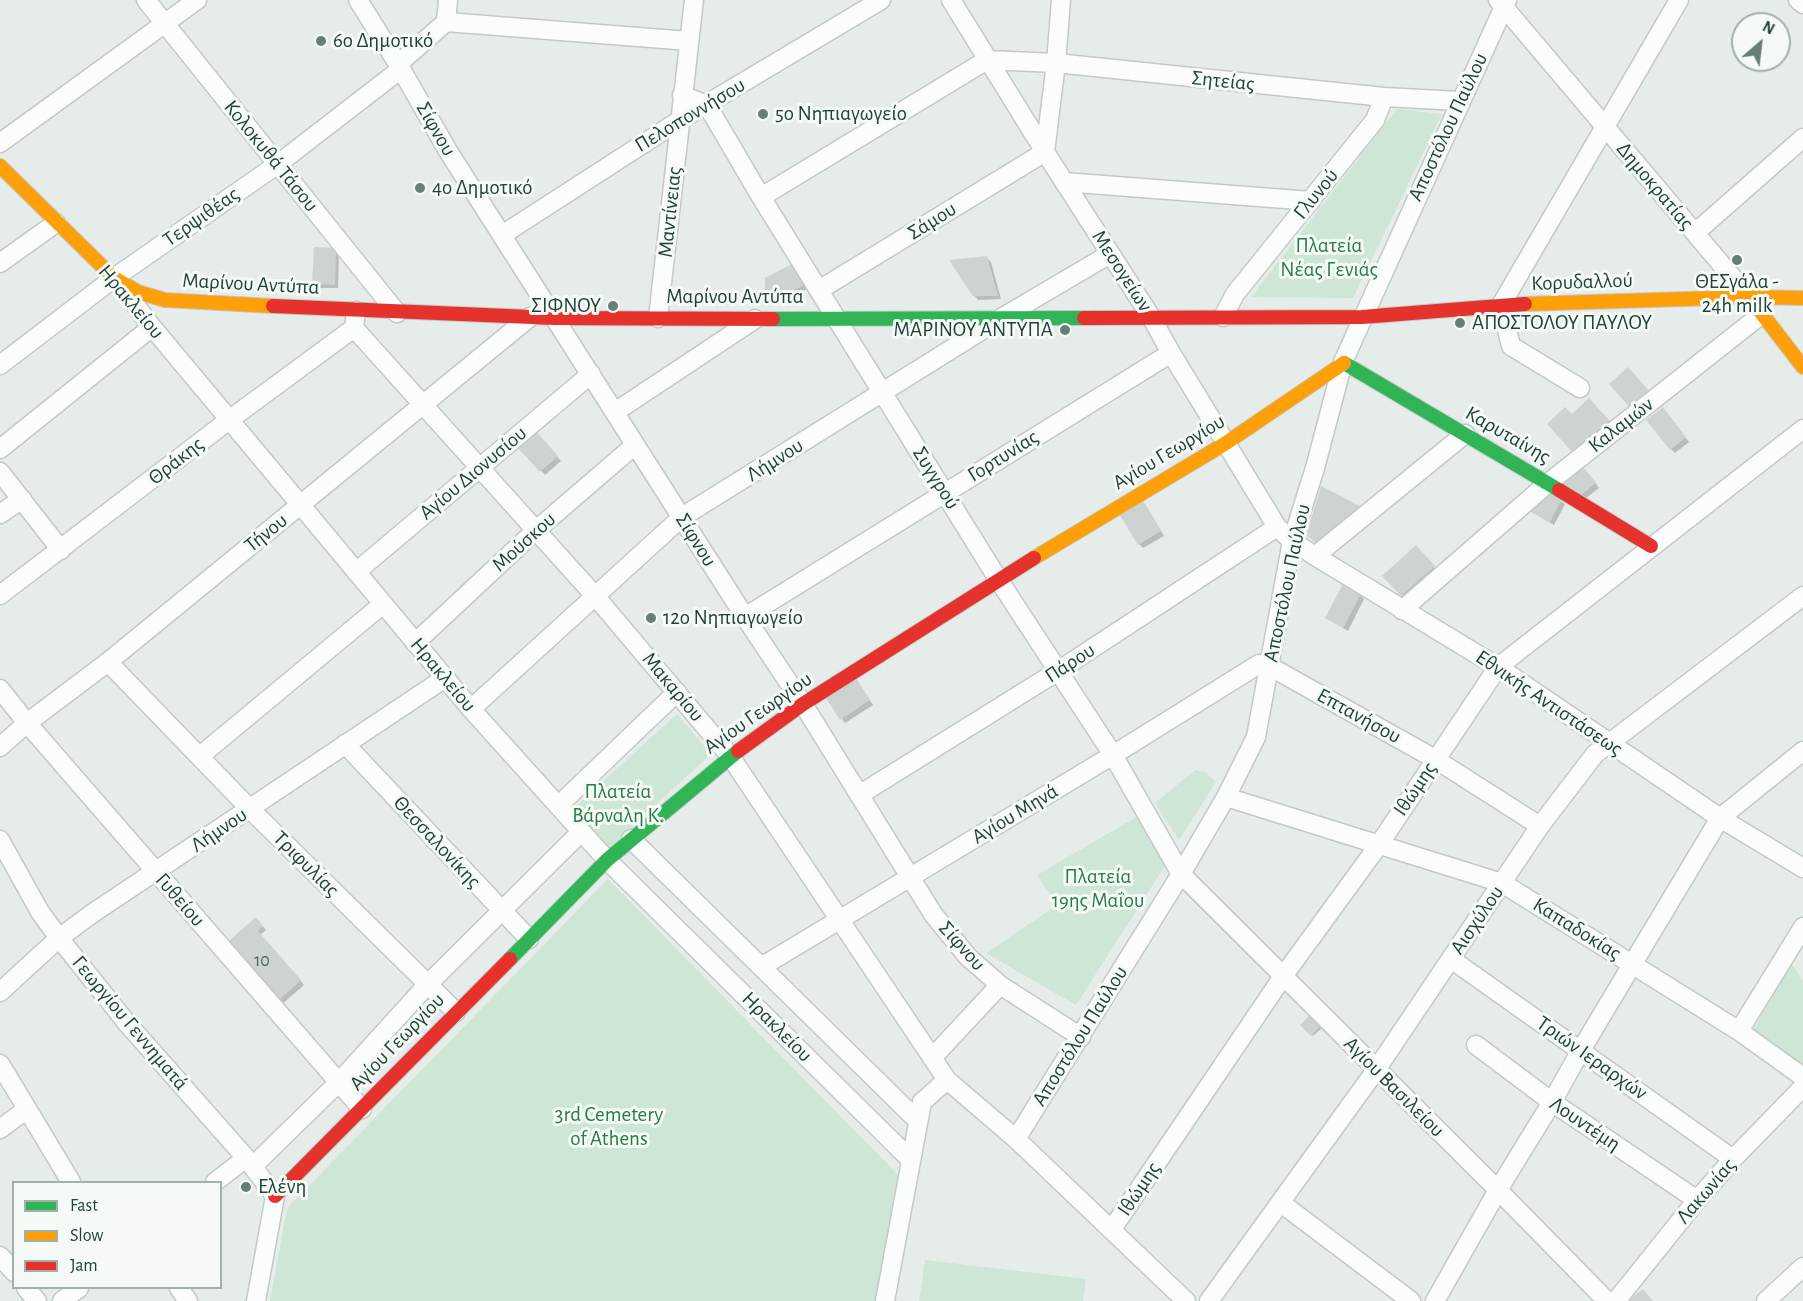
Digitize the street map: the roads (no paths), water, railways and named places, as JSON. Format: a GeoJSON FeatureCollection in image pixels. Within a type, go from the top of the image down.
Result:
{"type":"FeatureCollection","features":[{"type":"Feature","properties":{"kind":"street","name":"Κολοκυθά Τάσου"},"geometry":{"type":"LineString","coordinates":[[146,0],[397,313]]}},
{"type":"Feature","properties":{"kind":"street"},"geometry":{"type":"LineString","coordinates":[[0,143],[197,0]]}},
{"type":"Feature","properties":{"kind":"street","name":"Σίφνου"},"geometry":{"type":"LineString","coordinates":[[358,0],[400,66],[448,151],[803,705],[933,914],[968,957],[1000,985],[1081,1037]]}},
{"type":"Feature","properties":{"kind":"street"},"geometry":{"type":"LineString","coordinates":[[448,0],[446,22],[689,41]]}},
{"type":"Feature","properties":{"kind":"street","name":"Μαντίνειας"},"geometry":{"type":"LineString","coordinates":[[658,318],[693,0]]}},
{"type":"Feature","properties":{"kind":"street","name":"Πελοποννήσου"},"geometry":{"type":"LineString","coordinates":[[502,235],[680,120],[881,0]]}},
{"type":"Feature","properties":{"kind":"street","name":"Μεσογείων"},"geometry":{"type":"LineString","coordinates":[[951,0],[1151,317],[1277,527],[1292,541]]}},
{"type":"Feature","properties":{"kind":"street"},"geometry":{"type":"LineString","coordinates":[[1045,152],[1061,0]]}},
{"type":"Feature","properties":{"kind":"street"},"geometry":{"type":"LineString","coordinates":[[1580,388],[1511,346],[1501,305],[1679,0]]}},
{"type":"Feature","properties":{"kind":"street"},"geometry":{"type":"LineString","coordinates":[[1798,0],[1803,4]]}},
{"type":"Feature","properties":{"kind":"street","name":"Δημοκρατίας"},"geometry":{"type":"LineString","coordinates":[[1503,2],[1749,297],[1803,367]]}},
{"type":"Feature","properties":{"kind":"street","name":"Αποστόλου Παύλου"},"geometry":{"type":"LineString","coordinates":[[1016,1139],[1181,874],[1226,797],[1256,737],[1292,541],[1316,468],[1343,362],[1503,2]]}},
{"type":"Feature","properties":{"kind":"street","name":"Τερψιθέας"},"geometry":{"type":"LineString","coordinates":[[0,365],[114,278],[278,164],[400,66],[446,22]]}},
{"type":"Feature","properties":{"kind":"street"},"geometry":{"type":"LineString","coordinates":[[761,197],[987,60]]}},
{"type":"Feature","properties":{"kind":"street","name":"Σητείας"},"geometry":{"type":"LineString","coordinates":[[987,60],[1056,63],[1384,98],[1460,101]]}},
{"type":"Feature","properties":{"kind":"street"},"geometry":{"type":"LineString","coordinates":[[682,95],[707,105]]}},
{"type":"Feature","properties":{"kind":"street","name":"Γλυνού"},"geometry":{"type":"LineString","coordinates":[[1223,317],[1235,294],[1375,120],[1384,98]]}},
{"type":"Feature","properties":{"kind":"street","name":"Συγγρού"},"geometry":{"type":"LineString","coordinates":[[707,105],[819,291],[999,579],[1113,755],[1181,874]]}},
{"type":"Feature","properties":{"kind":"street"},"geometry":{"type":"LineString","coordinates":[[1695,233],[1803,138]]}},
{"type":"Feature","properties":{"kind":"street","name":"Σάμου"},"geometry":{"type":"LineString","coordinates":[[819,291],[1045,152]]}},
{"type":"Feature","properties":{"kind":"street","name":"Ηρακλείου"},"geometry":{"type":"LineString","coordinates":[[0,166],[114,278],[152,327],[445,678],[581,832],[911,1160]]}},
{"type":"Feature","properties":{"kind":"street"},"geometry":{"type":"LineString","coordinates":[[1064,182],[1311,201]]}},
{"type":"Feature","properties":{"kind":"street"},"geometry":{"type":"LineString","coordinates":[[0,263],[56,223]]}},
{"type":"Feature","properties":{"kind":"street","name":"Λήμνου"},"geometry":{"type":"LineString","coordinates":[[471,708],[596,597],[681,517],[1003,317],[1110,254]]}},
{"type":"Feature","properties":{"kind":"street","name":"Μαρίνου Αντύπα"},"geometry":{"type":"LineString","coordinates":[[114,278],[138,292],[165,300],[355,320],[397,313],[555,318],[755,319],[1362,317]]}},
{"type":"Feature","properties":{"kind":"street","name":"Κορυδαλλού"},"geometry":{"type":"LineString","coordinates":[[1362,317],[1501,305],[1749,297],[1803,298]]}},
{"type":"Feature","properties":{"kind":"street","name":"Καλαμών"},"geometry":{"type":"LineString","coordinates":[[1402,610],[1548,483],[1762,314]]}},
{"type":"Feature","properties":{"kind":"street","name":"Τήνου"},"geometry":{"type":"LineString","coordinates":[[0,747],[27,723],[108,662],[530,317]]}},
{"type":"Feature","properties":{"kind":"street"},"geometry":{"type":"LineString","coordinates":[[615,412],[755,319]]}},
{"type":"Feature","properties":{"kind":"street","name":"Μακαρίου"},"geometry":{"type":"LineString","coordinates":[[355,320],[422,404],[596,597],[730,756],[947,1080],[1016,1139],[1186,1301]]}},
{"type":"Feature","properties":{"kind":"street","name":"Θράκης"},"geometry":{"type":"LineString","coordinates":[[0,595],[229,420],[355,320]]}},
{"type":"Feature","properties":{"kind":"street"},"geometry":{"type":"LineString","coordinates":[[0,449],[152,327]]}},
{"type":"Feature","properties":{"kind":"street","name":"Γορτυνίας"},"geometry":{"type":"LineString","coordinates":[[745,617],[1171,353]]}},
{"type":"Feature","properties":{"kind":"street","name":"Καρυταίνης"},"geometry":{"type":"LineString","coordinates":[[1343,362],[1651,546]]}},
{"type":"Feature","properties":{"kind":"street","name":"Αγίου Γεωργίου"},"geometry":{"type":"LineString","coordinates":[[275,1196],[607,860],[730,756],[803,705],[999,579],[1226,443],[1343,362]]}},
{"type":"Feature","properties":{"kind":"street","name":"Αγίου Διονυσίου"},"geometry":{"type":"LineString","coordinates":[[356,572],[591,374]]}},
{"type":"Feature","properties":{"kind":"street","name":"Ιθώμης"},"geometry":{"type":"LineString","coordinates":[[1112,1229],[1284,975],[1378,846],[1498,667],[1803,429]]}},
{"type":"Feature","properties":{"kind":"street"},"geometry":{"type":"LineString","coordinates":[[1315,556],[1466,434]]}},
{"type":"Feature","properties":{"kind":"street","name":"Μούσκου"},"geometry":{"type":"LineString","coordinates":[[416,643],[535,531],[635,445]]}},
{"type":"Feature","properties":{"kind":"street"},"geometry":{"type":"LineString","coordinates":[[0,472],[60,550]]}},
{"type":"Feature","properties":{"kind":"street"},"geometry":{"type":"LineString","coordinates":[[0,514],[22,499]]}},
{"type":"Feature","properties":{"kind":"street","name":"Πάρου"},"geometry":{"type":"LineString","coordinates":[[859,795],[1058,671],[1277,527]]}},
{"type":"Feature","properties":{"kind":"street","name":"Εθνικής Αντιστάσεως"},"geometry":{"type":"LineString","coordinates":[[1292,541],[1498,667],[1720,818],[1803,868]]}},
{"type":"Feature","properties":{"kind":"street","name":"Αισχύλου"},"geometry":{"type":"LineString","coordinates":[[1209,1301],[1376,1070],[1540,826],[1595,754],[1803,596]]}},
{"type":"Feature","properties":{"kind":"street"},"geometry":{"type":"LineString","coordinates":[[200,756],[383,604]]}},
{"type":"Feature","properties":{"kind":"street","name":"Τριφυλίας"},"geometry":{"type":"LineString","coordinates":[[108,662],[250,809],[456,1012]]}},
{"type":"Feature","properties":{"kind":"street","name":"Αγίου Μηνά"},"geometry":{"type":"LineString","coordinates":[[761,967],[1113,755],[1259,664],[1269,666]]}},
{"type":"Feature","properties":{"kind":"street","name":"Επτανήσου"},"geometry":{"type":"LineString","coordinates":[[1269,666],[1435,759],[1540,826]]}},
{"type":"Feature","properties":{"kind":"street","name":"Λήμνου"},"geometry":{"type":"LineString","coordinates":[[0,992],[59,938],[445,678]]}},
{"type":"Feature","properties":{"kind":"street","name":"Γυθείου"},"geometry":{"type":"LineString","coordinates":[[0,689],[362,1108]]}},
{"type":"Feature","properties":{"kind":"street"},"geometry":{"type":"LineString","coordinates":[[558,806],[677,692]]}},
{"type":"Feature","properties":{"kind":"street","name":"Θεσσαλονίκης"},"geometry":{"type":"LineString","coordinates":[[345,744],[529,939]]}},
{"type":"Feature","properties":{"kind":"street"},"geometry":{"type":"LineString","coordinates":[[1435,1301],[1498,1190],[1720,818],[1803,751]]}},
{"type":"Feature","properties":{"kind":"street","name":"Καπαδοκίας"},"geometry":{"type":"LineString","coordinates":[[1226,797],[1502,883],[1739,1031],[1803,1077]]}},
{"type":"Feature","properties":{"kind":"street"},"geometry":{"type":"LineString","coordinates":[[217,1181],[249,1162],[339,1082],[427,985],[581,832]]}},
{"type":"Feature","properties":{"kind":"street"},"geometry":{"type":"LineString","coordinates":[[631,839],[918,1121]]}},
{"type":"Feature","properties":{"kind":"street","name":"Γεωργίου Γεννηματά"},"geometry":{"type":"LineString","coordinates":[[0,840],[40,912],[59,938],[126,1022],[249,1162],[275,1196]]}},
{"type":"Feature","properties":{"kind":"street","name":"Αγίου Βασιλείου"},"geometry":{"type":"LineString","coordinates":[[1181,874],[1607,1301]]}},
{"type":"Feature","properties":{"kind":"street"},"geometry":{"type":"LineString","coordinates":[[1739,1031],[1803,927]]}},
{"type":"Feature","properties":{"kind":"street","name":"Τριών Ιεραρχών"},"geometry":{"type":"LineString","coordinates":[[1450,959],[1733,1159]]}},
{"type":"Feature","properties":{"kind":"street"},"geometry":{"type":"LineString","coordinates":[[932,1058],[1000,985]]}},
{"type":"Feature","properties":{"kind":"street","name":"Λουντέμη"},"geometry":{"type":"LineString","coordinates":[[1476,1045],[1552,1102],[1697,1200]]}},
{"type":"Feature","properties":{"kind":"street"},"geometry":{"type":"LineString","coordinates":[[0,1064],[69,1181]]}},
{"type":"Feature","properties":{"kind":"street"},"geometry":{"type":"LineString","coordinates":[[885,1301],[922,1102],[947,1080]]}},
{"type":"Feature","properties":{"kind":"street","name":"Λακωνίας"},"geometry":{"type":"LineString","coordinates":[[1616,1301],[1697,1200],[1733,1159],[1803,1088]]}},
{"type":"Feature","properties":{"kind":"street"},"geometry":{"type":"LineString","coordinates":[[0,1129],[27,1109]]}},
{"type":"Feature","properties":{"kind":"street"},"geometry":{"type":"LineString","coordinates":[[256,1301],[275,1196]]}},
{"type":"Feature","properties":{"kind":"street"},"geometry":{"type":"LineString","coordinates":[[1281,1203],[1411,1301]]}},
{"type":"Feature","properties":{"kind":"street"},"geometry":{"type":"LineString","coordinates":[[0,1256],[12,1270]]}},
{"type":"Feature","properties":{"kind":"street"},"geometry":{"type":"LineString","coordinates":[[1766,1301],[1803,1267]]}},
{"type":"Feature","properties":{"kind":"street"},"geometry":{"type":"LineString","coordinates":[[28,1289],[37,1301]]}},
{"type":"Feature","properties":{"kind":"street"},"geometry":{"type":"LineString","coordinates":[[62,1301],[77,1289]]}},
{"type":"Feature","properties":{"kind":"place","name":"6ο Δημοτικό"},"geometry":{"type":"Point","coordinates":[321,41]}},
{"type":"Feature","properties":{"kind":"place","name":"5ο Νηπιαγωγείο"},"geometry":{"type":"Point","coordinates":[763,114]}},
{"type":"Feature","properties":{"kind":"place","name":"4ο Δημοτικό"},"geometry":{"type":"Point","coordinates":[420,188]}},
{"type":"Feature","properties":{"kind":"place","name":"ΘΕΣγάλα - 24h milk"},"geometry":{"type":"Point","coordinates":[1737,260]}},
{"type":"Feature","properties":{"kind":"place","name":"ΣΙΦΝΟΥ"},"geometry":{"type":"Point","coordinates":[613,306]}},
{"type":"Feature","properties":{"kind":"place","name":"ΑΠΟΣΤΟΛΟΥ ΠΑΥΛΟΥ"},"geometry":{"type":"Point","coordinates":[1460,323]}},
{"type":"Feature","properties":{"kind":"place","name":"ΜΑΡΙΝΟΥ ΑΝΤΥΠΑ"},"geometry":{"type":"Point","coordinates":[1065,330]}},
{"type":"Feature","properties":{"kind":"place","name":"12ο Νηπιαγωγείο"},"geometry":{"type":"Point","coordinates":[651,618]}},
{"type":"Feature","properties":{"kind":"place","name":"Ελένη"},"geometry":{"type":"Point","coordinates":[246,1187]}},
{"type":"Feature","properties":{"kind":"park label","name":"Πλατεία Νέας Γενιάς"},"geometry":{"type":"Point","coordinates":[1329,258]}},
{"type":"Feature","properties":{"kind":"park label","name":"Πλατεία Βάρναλη Κ."},"geometry":{"type":"Point","coordinates":[618,804]}},
{"type":"Feature","properties":{"kind":"park label","name":"Πλατεία 19ης Μαΐου"},"geometry":{"type":"Point","coordinates":[1098,889]}},
{"type":"Feature","properties":{"kind":"park label","name":"3rd Cemetery of Athens"},"geometry":{"type":"Point","coordinates":[609,1127]}}]}
